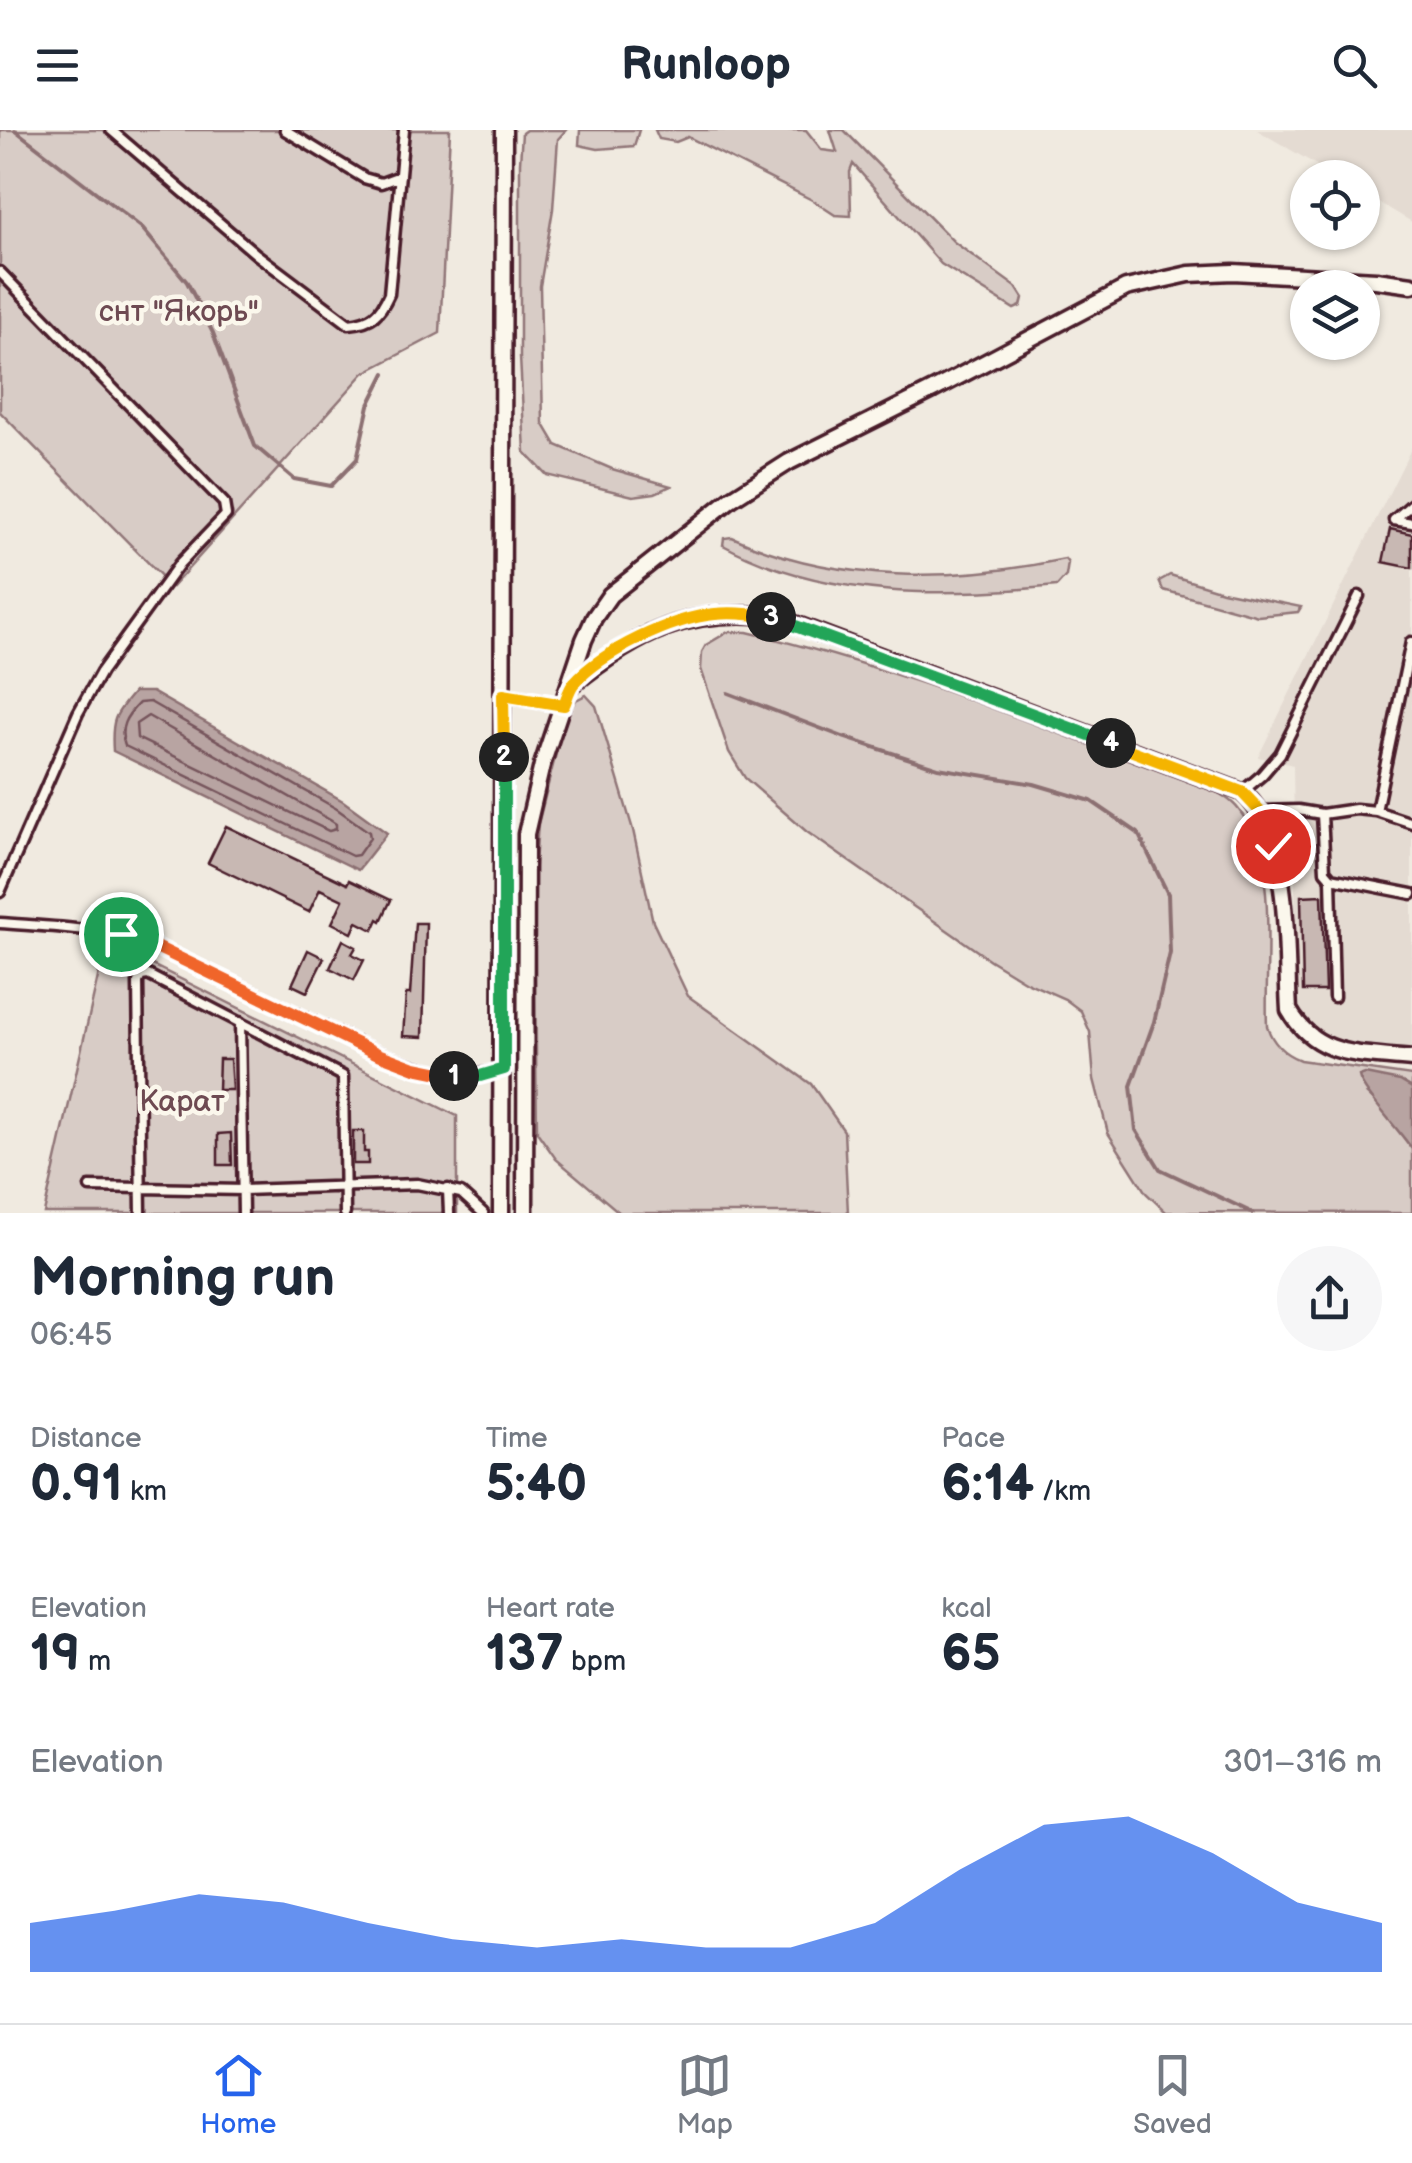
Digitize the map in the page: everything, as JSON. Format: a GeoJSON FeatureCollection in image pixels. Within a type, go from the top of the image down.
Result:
{"type":"FeatureCollection","features":[{"type":"Feature","properties":{"kind":"street"},"geometry":{"type":"LineString","coordinates":[[501,1213],[504,130]]}},
{"type":"Feature","properties":{"kind":"street"},"geometry":{"type":"LineString","coordinates":[[525,1213],[526,834],[542,765],[584,640],[610,595],[731,499],[788,462],[1126,288],[1189,274],[1233,272],[1412,285]]}},
{"type":"Feature","properties":{"kind":"street"},"geometry":{"type":"LineString","coordinates":[[572,685],[607,657],[678,622],[712,614],[776,618],[1242,792],[1260,811],[1273,846],[1280,879],[1288,1010],[1298,1026],[1313,1041],[1330,1048],[1412,1059]]}},
{"type":"Feature","properties":{"kind":"lane"},"geometry":{"type":"LineString","coordinates":[[111,130],[256,254],[349,324],[365,322],[381,313],[390,294],[404,130]]}},
{"type":"Feature","properties":{"kind":"lane"},"geometry":{"type":"LineString","coordinates":[[284,130],[364,178],[381,183],[400,176]]}},
{"type":"Feature","properties":{"kind":"lane"},"geometry":{"type":"LineString","coordinates":[[0,272],[224,502],[226,515],[180,563],[101,672],[78,713],[0,892]]}},
{"type":"Feature","properties":{"kind":"lane"},"geometry":{"type":"LineString","coordinates":[[1412,504],[1394,520],[1412,523]]}},
{"type":"Feature","properties":{"kind":"lane"},"geometry":{"type":"LineString","coordinates":[[1242,792],[1280,754],[1359,596]]}},
{"type":"Feature","properties":{"kind":"lane"},"geometry":{"type":"LineString","coordinates":[[1376,811],[1412,642]]}},
{"type":"Feature","properties":{"kind":"lane"},"geometry":{"type":"LineString","coordinates":[[503,695],[564,705]]}},
{"type":"Feature","properties":{"kind":"lane"},"geometry":{"type":"LineString","coordinates":[[1260,811],[1322,814],[1356,809],[1412,822]]}},
{"type":"Feature","properties":{"kind":"lane"},"geometry":{"type":"LineString","coordinates":[[1322,814],[1325,871],[1331,878],[1412,894]]}},
{"type":"Feature","properties":{"kind":"lane"},"geometry":{"type":"LineString","coordinates":[[1331,878],[1334,997]]}},
{"type":"Feature","properties":{"kind":"lane"},"geometry":{"type":"LineString","coordinates":[[0,924],[121,934],[148,943],[378,1054],[415,1068],[466,1076],[504,1069]]}},
{"type":"Feature","properties":{"kind":"lane"},"geometry":{"type":"LineString","coordinates":[[142,1213],[138,982],[141,976],[148,975],[343,1076],[345,1213]]}},
{"type":"Feature","properties":{"kind":"lane"},"geometry":{"type":"LineString","coordinates":[[240,1022],[243,1213]]}},
{"type":"Feature","properties":{"kind":"lane"},"geometry":{"type":"LineString","coordinates":[[90,1187],[243,1190],[416,1184],[448,1188],[483,1213]]}},
{"type":"Feature","properties":{"kind":"lane"},"geometry":{"type":"LineString","coordinates":[[448,1188],[448,1213]]}},
{"type":"Feature","properties":{"kind":"shaded area"},"geometry":{"type":"Polygon","coordinates":[[[1257,130],[1412,130],[1412,222],[1380,203],[1380,160],[1308,160],[1257,130]]]}},
{"type":"Feature","properties":{"kind":"shaded area"},"geometry":{"type":"Polygon","coordinates":[[[1412,447],[1412,1052],[1319,1037],[1297,1016],[1293,765],[1258,757],[1412,447]]]}},
{"type":"Feature","properties":{"kind":"green space","name":"снт \"Якорь\""},"geometry":{"type":"Polygon","coordinates":[[[0,130],[450,130],[440,333],[364,373],[172,587],[0,412],[0,130]]]}},
{"type":"Feature","properties":{"kind":"green space"},"geometry":{"type":"Polygon","coordinates":[[[566,130],[558,139],[553,209],[540,286],[543,423],[556,445],[612,469],[671,486],[655,493],[633,496],[547,475],[525,452],[520,357],[520,163],[522,133],[566,130]]]}},
{"type":"Feature","properties":{"kind":"green space"},"geometry":{"type":"Polygon","coordinates":[[[580,130],[639,130],[634,146],[598,149],[579,145],[580,130]]]}},
{"type":"Feature","properties":{"kind":"green space"},"geometry":{"type":"Polygon","coordinates":[[[655,130],[806,130],[822,150],[837,152],[830,130],[844,130],[954,242],[1016,287],[1023,298],[1021,306],[1014,309],[941,264],[853,164],[851,216],[835,215],[688,137],[676,142],[659,139],[655,130]]]}},
{"type":"Feature","properties":{"kind":"green space"},"geometry":{"type":"Polygon","coordinates":[[[732,537],[812,564],[854,571],[939,575],[1065,559],[1068,563],[1066,576],[1057,586],[972,592],[886,590],[802,576],[762,563],[723,545],[724,538],[732,537]]]}},
{"type":"Feature","properties":{"kind":"green space"},"geometry":{"type":"Polygon","coordinates":[[[1170,575],[1222,591],[1301,607],[1298,612],[1258,616],[1163,590],[1159,581],[1170,575]]]}},
{"type":"Feature","properties":{"kind":"green space"},"geometry":{"type":"Polygon","coordinates":[[[728,632],[747,632],[795,644],[937,688],[1185,778],[1230,801],[1252,832],[1265,884],[1269,1032],[1279,1047],[1300,1060],[1412,1076],[1412,1088],[1400,1081],[1367,1094],[1412,1149],[1412,1213],[1166,1212],[1146,1193],[1108,1133],[1094,1079],[1090,1032],[1081,1011],[990,960],[807,832],[745,778],[729,752],[701,669],[706,645],[728,632]]]}},
{"type":"Feature","properties":{"kind":"green space"},"geometry":{"type":"Polygon","coordinates":[[[586,695],[596,706],[633,830],[653,922],[688,996],[811,1084],[844,1131],[848,1213],[620,1213],[556,1159],[537,1132],[534,877],[538,824],[564,722],[576,700],[586,695]]]}},
{"type":"Feature","properties":{"kind":"green space","name":"Карат"},"geometry":{"type":"Polygon","coordinates":[[[106,942],[457,1116],[457,1213],[44,1213],[106,942]]]}},
{"type":"Feature","properties":{"kind":"water"},"geometry":{"type":"Polygon","coordinates":[[[134,692],[152,692],[343,801],[387,833],[358,870],[113,751],[115,718],[134,692]]]}},
{"type":"Feature","properties":{"kind":"water"},"geometry":{"type":"Polygon","coordinates":[[[1359,1076],[1400,1081],[1412,1088],[1412,1149],[1361,1082],[1359,1076]]]}},
{"type":"Feature","properties":{"kind":"building"},"geometry":{"type":"Polygon","coordinates":[[[1390,529],[1412,534],[1412,568],[1383,562],[1390,529]]]}},
{"type":"Feature","properties":{"kind":"building"},"geometry":{"type":"Polygon","coordinates":[[[226,826],[347,884],[349,880],[391,900],[381,921],[378,919],[373,930],[357,922],[352,933],[332,923],[343,900],[320,889],[309,912],[208,863],[226,826]]]}},
{"type":"Feature","properties":{"kind":"building"},"geometry":{"type":"Polygon","coordinates":[[[1322,895],[1325,991],[1303,991],[1301,896],[1322,895]]]}},
{"type":"Feature","properties":{"kind":"building"},"geometry":{"type":"Polygon","coordinates":[[[415,923],[426,923],[423,1037],[403,1036],[415,923]]]}},
{"type":"Feature","properties":{"kind":"building"},"geometry":{"type":"Polygon","coordinates":[[[343,940],[356,947],[352,954],[364,960],[354,980],[330,968],[343,940]]]}},
{"type":"Feature","properties":{"kind":"building"},"geometry":{"type":"Polygon","coordinates":[[[308,950],[324,958],[307,992],[292,985],[308,950]]]}},
{"type":"Feature","properties":{"kind":"building"},"geometry":{"type":"Polygon","coordinates":[[[219,1059],[230,1059],[232,1090],[218,1090],[219,1059]]]}},
{"type":"Feature","properties":{"kind":"building"},"geometry":{"type":"Polygon","coordinates":[[[353,1131],[364,1131],[368,1164],[353,1164],[353,1131]]]}},
{"type":"Feature","properties":{"kind":"building"},"geometry":{"type":"Polygon","coordinates":[[[231,1133],[232,1165],[218,1165],[218,1134],[231,1133]]]}},
{"type":"Feature","properties":{"kind":"waterway"},"geometry":{"type":"LineString","coordinates":[[15,130],[141,227],[187,282],[213,333],[255,446],[294,479],[331,486],[357,459],[369,405],[385,373]]}},
{"type":"Feature","properties":{"kind":"waterway"},"geometry":{"type":"LineString","coordinates":[[728,693],[938,768],[1034,784],[1091,801],[1138,833],[1168,894],[1170,953],[1154,1022],[1131,1086],[1136,1130],[1160,1169],[1253,1213]]}},
{"type":"Feature","properties":{"kind":"route"},"geometry":{"type":"LineString","coordinates":[[121,934],[148,943],[378,1054],[415,1068],[451,1076],[480,1076],[504,1069],[503,695],[564,705],[572,685],[607,657],[678,622],[712,614],[776,618],[1242,792],[1260,811],[1273,846]]}}]}
